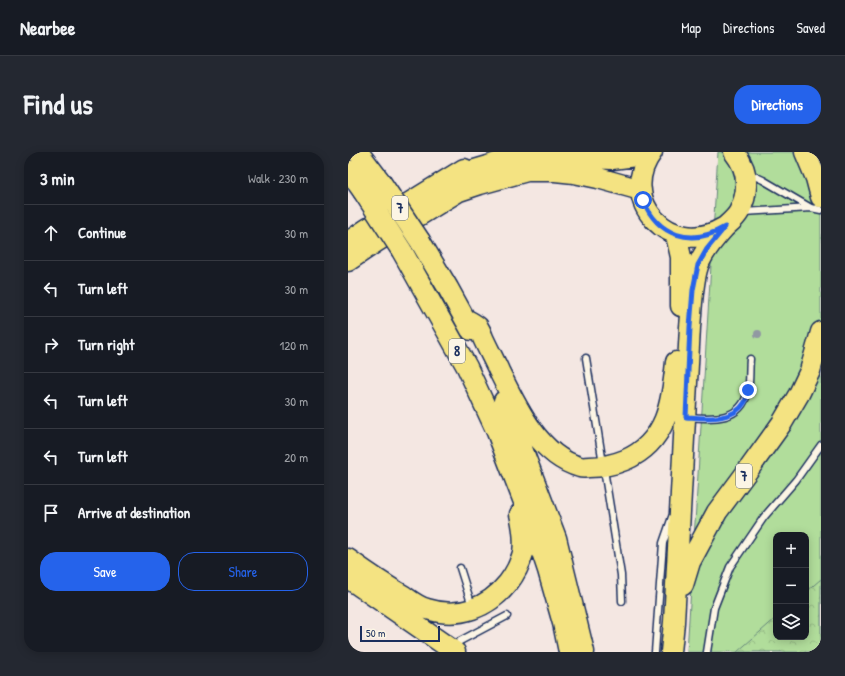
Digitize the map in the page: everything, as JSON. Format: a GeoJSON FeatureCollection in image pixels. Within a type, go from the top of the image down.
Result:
{"type":"FeatureCollection","features":[{"type":"Feature","properties":{"kind":"main road","name":"8"},"geometry":{"type":"LineString","coordinates":[[358,152],[402,251],[467,367],[497,432],[520,490],[548,570],[563,623],[569,652]]}},
{"type":"Feature","properties":{"kind":"main road","name":"7"},"geometry":{"type":"LineString","coordinates":[[348,242],[454,176],[489,152]]}},
{"type":"Feature","properties":{"kind":"main road"},"geometry":{"type":"LineString","coordinates":[[454,176],[508,159],[527,156],[612,159],[636,156],[645,152]]}},
{"type":"Feature","properties":{"kind":"main road"},"geometry":{"type":"LineString","coordinates":[[652,152],[642,171],[641,181],[641,190],[645,205],[652,218],[667,230],[676,235],[686,237],[696,238],[706,236],[725,227]]}},
{"type":"Feature","properties":{"kind":"main road"},"geometry":{"type":"LineString","coordinates":[[674,622],[693,290],[698,265],[707,249],[732,220],[743,203],[746,192],[745,171],[740,159],[734,152]]}},
{"type":"Feature","properties":{"kind":"main road"},"geometry":{"type":"LineString","coordinates":[[805,152],[816,194]]}},
{"type":"Feature","properties":{"kind":"main road","name":"8"},"geometry":{"type":"LineString","coordinates":[[348,170],[372,186],[420,241],[465,319],[504,401],[556,538],[584,652]]}},
{"type":"Feature","properties":{"kind":"main road"},"geometry":{"type":"LineString","coordinates":[[348,261],[459,191],[527,171],[574,173],[641,190]]}},
{"type":"Feature","properties":{"kind":"main road"},"geometry":{"type":"LineString","coordinates":[[465,319],[478,327],[514,403],[547,448],[562,459],[581,467],[603,467],[626,460],[642,451],[653,440],[661,428],[672,399],[680,331],[681,257],[676,235]]}},
{"type":"Feature","properties":{"kind":"main road","name":"7"},"geometry":{"type":"LineString","coordinates":[[671,652],[674,622],[690,562],[717,512],[782,423],[799,394],[810,371],[821,332]]}},
{"type":"Feature","properties":{"kind":"main road"},"geometry":{"type":"LineString","coordinates":[[348,559],[386,586],[425,609],[454,613],[473,609],[488,603],[499,594],[514,576],[523,553],[524,534],[518,501],[520,490]]}},
{"type":"Feature","properties":{"kind":"main road"},"geometry":{"type":"LineString","coordinates":[[348,578],[452,651]]}},
{"type":"Feature","properties":{"kind":"lane"},"geometry":{"type":"LineString","coordinates":[[745,171],[764,180],[816,194]]}},
{"type":"Feature","properties":{"kind":"lane"},"geometry":{"type":"LineString","coordinates":[[816,194],[821,210]]}},
{"type":"Feature","properties":{"kind":"lane"},"geometry":{"type":"LineString","coordinates":[[738,212],[816,194]]}},
{"type":"Feature","properties":{"kind":"lane"},"geometry":{"type":"LineString","coordinates":[[586,358],[621,575],[622,601]]}},
{"type":"Feature","properties":{"kind":"lane"},"geometry":{"type":"LineString","coordinates":[[686,417],[723,417],[736,411],[744,402],[748,390],[750,359]]}},
{"type":"Feature","properties":{"kind":"lane"},"geometry":{"type":"LineString","coordinates":[[707,652],[714,608],[730,566],[764,517],[796,480],[821,445]]}},
{"type":"Feature","properties":{"kind":"lane"},"geometry":{"type":"LineString","coordinates":[[655,652],[663,543],[682,488]]}},
{"type":"Feature","properties":{"kind":"lane"},"geometry":{"type":"LineString","coordinates":[[460,568],[473,609]]}},
{"type":"Feature","properties":{"kind":"lane"},"geometry":{"type":"LineString","coordinates":[[452,651],[460,641],[507,616]]}},
{"type":"Feature","properties":{"kind":"green space"},"geometry":{"type":"Polygon","coordinates":[[[718,152],[821,152],[821,652],[687,652],[718,152]]]}},
{"type":"Feature","properties":{"kind":"green space"},"geometry":{"type":"Polygon","coordinates":[[[821,579],[821,652],[737,652],[773,621],[773,640],[809,640],[809,589],[821,579]]]}},
{"type":"Feature","properties":{"kind":"route"},"geometry":{"type":"LineString","coordinates":[[643,200],[652,218],[659,225],[676,235],[696,238],[706,236],[725,227],[707,249],[698,265],[693,290],[690,327],[686,417],[723,417],[736,411],[744,402],[748,390]]}}]}
